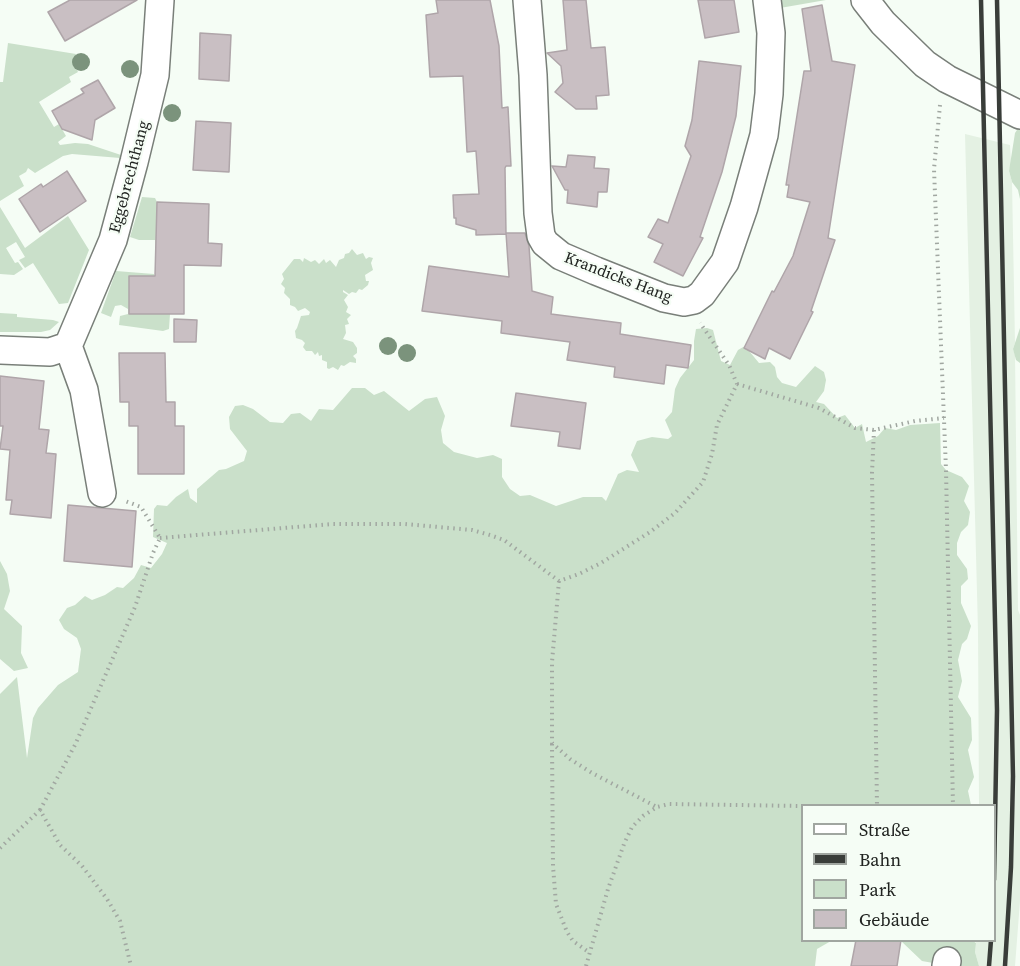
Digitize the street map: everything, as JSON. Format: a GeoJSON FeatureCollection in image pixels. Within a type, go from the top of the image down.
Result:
{"type":"FeatureCollection","features":[{"type":"Feature","properties":{"kind":"street","name":"Eggebrechthang"},"geometry":{"type":"LineString","coordinates":[[69,345],[113,240],[134,162],[155,75],[160,0]]}},
{"type":"Feature","properties":{"kind":"street","name":"Krandicks Hang"},"geometry":{"type":"LineString","coordinates":[[526,0],[538,213],[545,243],[561,256],[596,271],[664,298],[684,302],[693,300],[702,294],[725,262],[747,197],[764,135],[770,94],[771,33],[767,0]]}},
{"type":"Feature","properties":{"kind":"street"},"geometry":{"type":"LineString","coordinates":[[866,0],[908,48],[947,79],[1020,115]]}},
{"type":"Feature","properties":{"kind":"street"},"geometry":{"type":"LineString","coordinates":[[0,350],[50,352],[69,345],[84,390],[102,493]]}},
{"type":"Feature","properties":{"kind":"path"},"geometry":{"type":"LineString","coordinates":[[947,79],[940,108],[934,169],[944,418],[953,804]]}},
{"type":"Feature","properties":{"kind":"path"},"geometry":{"type":"LineString","coordinates":[[559,580],[579,574],[601,563],[650,532],[675,513],[703,482],[712,454],[717,425],[737,384],[729,365],[684,302]]}},
{"type":"Feature","properties":{"kind":"path"},"geometry":{"type":"LineString","coordinates":[[737,384],[819,408],[855,428],[874,430],[915,421],[944,418]]}},
{"type":"Feature","properties":{"kind":"path"},"geometry":{"type":"LineString","coordinates":[[874,430],[872,473],[877,804]]}},
{"type":"Feature","properties":{"kind":"path"},"geometry":{"type":"LineString","coordinates":[[102,493],[141,507],[160,538]]}},
{"type":"Feature","properties":{"kind":"path"},"geometry":{"type":"LineString","coordinates":[[160,538],[333,524],[405,524],[472,530],[504,540],[559,580]]}},
{"type":"Feature","properties":{"kind":"path"},"geometry":{"type":"LineString","coordinates":[[0,848],[40,810],[75,746],[135,607],[160,538]]}},
{"type":"Feature","properties":{"kind":"path"},"geometry":{"type":"LineString","coordinates":[[559,580],[552,662],[553,866],[556,904],[573,941],[590,953]]}},
{"type":"Feature","properties":{"kind":"path"},"geometry":{"type":"LineString","coordinates":[[552,743],[570,759],[592,773],[657,807]]}},
{"type":"Feature","properties":{"kind":"path"},"geometry":{"type":"LineString","coordinates":[[586,966],[608,889],[624,844],[632,828],[644,816],[657,807],[680,804],[801,806]]}},
{"type":"Feature","properties":{"kind":"path"},"geometry":{"type":"LineString","coordinates":[[40,810],[60,845],[82,866],[120,921],[131,966]]}},
{"type":"Feature","properties":{"kind":"shaded area"},"geometry":{"type":"Polygon","coordinates":[[[965,134],[1010,145],[1018,610],[1020,615],[1020,901],[1015,966],[979,966],[975,952],[976,942],[996,942],[996,804],[979,804],[978,631],[965,134]]]}},
{"type":"Feature","properties":{"kind":"green space"},"geometry":{"type":"Polygon","coordinates":[[[779,0],[826,0],[780,8],[779,0]]]}},
{"type":"Feature","properties":{"kind":"green space"},"geometry":{"type":"Polygon","coordinates":[[[8,43],[76,54],[73,62],[78,72],[69,77],[71,82],[39,102],[54,127],[59,124],[66,136],[58,142],[60,145],[88,144],[121,155],[120,158],[72,154],[63,156],[35,173],[28,168],[19,176],[24,186],[0,201],[0,82],[3,82],[8,43]]]}},
{"type":"Feature","properties":{"kind":"green space"},"geometry":{"type":"Polygon","coordinates":[[[1019,127],[1020,199],[1009,171],[1015,133],[1019,127]]]}},
{"type":"Feature","properties":{"kind":"green space"},"geometry":{"type":"Polygon","coordinates":[[[142,197],[155,198],[157,202],[209,204],[208,240],[193,240],[164,254],[156,253],[155,240],[139,240],[130,237],[142,197]]]}},
{"type":"Feature","properties":{"kind":"green space"},"geometry":{"type":"Polygon","coordinates":[[[0,207],[25,248],[68,216],[89,250],[68,303],[59,304],[33,263],[25,268],[19,260],[25,257],[16,242],[6,248],[15,263],[18,262],[23,269],[14,275],[0,274],[0,207]]]}},
{"type":"Feature","properties":{"kind":"green space"},"geometry":{"type":"Polygon","coordinates":[[[352,249],[357,255],[363,253],[366,259],[373,258],[371,263],[373,270],[365,275],[366,281],[369,281],[368,285],[356,293],[349,294],[343,290],[348,295],[344,300],[348,307],[346,312],[351,315],[347,319],[349,324],[345,325],[346,333],[343,339],[353,342],[357,348],[357,353],[353,356],[356,363],[341,365],[338,370],[333,367],[329,369],[327,362],[322,360],[322,355],[319,356],[318,352],[315,355],[312,351],[306,351],[303,347],[305,343],[296,338],[295,331],[301,316],[309,315],[310,312],[305,308],[298,311],[290,305],[290,299],[284,293],[285,288],[281,284],[284,279],[282,274],[294,259],[300,259],[303,262],[304,258],[311,262],[315,260],[319,264],[324,259],[326,263],[330,260],[336,267],[339,260],[352,249]]]}},
{"type":"Feature","properties":{"kind":"green space"},"geometry":{"type":"Polygon","coordinates":[[[116,271],[154,274],[154,276],[184,276],[184,314],[170,314],[169,329],[163,331],[119,325],[120,316],[128,314],[128,309],[121,305],[115,306],[111,317],[101,313],[116,271]]]}},
{"type":"Feature","properties":{"kind":"green space"},"geometry":{"type":"Polygon","coordinates":[[[0,313],[59,322],[50,330],[41,332],[0,332],[0,313]]]}},
{"type":"Feature","properties":{"kind":"green space"},"geometry":{"type":"Polygon","coordinates":[[[1020,328],[1020,363],[1016,360],[1013,349],[1020,328]]]}},
{"type":"Feature","properties":{"kind":"green space"},"geometry":{"type":"Polygon","coordinates":[[[696,329],[713,330],[721,361],[730,365],[738,350],[745,346],[759,363],[770,362],[775,367],[777,377],[782,383],[796,387],[815,366],[824,372],[826,380],[824,391],[816,402],[824,404],[837,418],[845,415],[855,428],[862,424],[866,442],[878,436],[885,428],[896,430],[910,425],[940,423],[941,464],[946,470],[962,477],[969,486],[964,501],[970,512],[968,525],[961,532],[957,543],[957,555],[967,569],[968,579],[961,586],[961,603],[971,626],[967,639],[962,644],[958,660],[962,681],[958,697],[971,718],[972,740],[968,750],[974,777],[968,791],[971,804],[801,804],[801,942],[829,942],[817,949],[815,966],[0,966],[0,694],[17,677],[27,758],[33,718],[38,708],[58,685],[78,672],[81,649],[77,638],[64,629],[59,620],[67,608],[75,605],[85,596],[92,600],[117,587],[123,588],[134,578],[141,565],[151,568],[167,543],[153,537],[154,509],[157,505],[167,506],[188,489],[190,498],[197,503],[197,489],[219,470],[244,461],[247,451],[230,429],[229,417],[235,406],[243,405],[253,409],[270,422],[283,423],[291,414],[300,413],[311,421],[319,409],[333,410],[352,388],[365,388],[374,395],[384,391],[409,411],[425,399],[437,397],[445,416],[441,430],[443,443],[454,452],[477,458],[493,455],[502,459],[502,477],[510,489],[520,496],[530,495],[556,506],[583,497],[602,497],[606,501],[618,474],[627,470],[639,472],[631,455],[637,441],[652,437],[668,439],[672,436],[665,420],[672,412],[675,389],[680,378],[694,360],[696,329]]]}},
{"type":"Feature","properties":{"kind":"green space"},"geometry":{"type":"Polygon","coordinates":[[[0,561],[7,574],[10,591],[4,609],[22,626],[21,653],[28,668],[14,671],[0,659],[0,561]]]}},
{"type":"Feature","properties":{"kind":"green space"},"geometry":{"type":"Polygon","coordinates":[[[902,942],[974,942],[979,966],[950,966],[922,961],[902,942]]]}},
{"type":"Feature","properties":{"kind":"building"},"geometry":{"type":"Polygon","coordinates":[[[70,0],[137,0],[65,41],[48,12],[70,0]]]}},
{"type":"Feature","properties":{"kind":"building"},"geometry":{"type":"Polygon","coordinates":[[[436,0],[490,0],[499,46],[502,108],[508,107],[511,166],[505,168],[506,234],[476,235],[476,230],[456,224],[456,218],[454,218],[453,195],[479,194],[476,151],[467,152],[463,76],[430,77],[426,15],[438,13],[436,0]]]}},
{"type":"Feature","properties":{"kind":"building"},"geometry":{"type":"Polygon","coordinates":[[[563,0],[586,0],[591,48],[605,47],[609,95],[596,96],[597,109],[576,109],[555,92],[563,83],[561,66],[547,53],[567,50],[563,0]]]}},
{"type":"Feature","properties":{"kind":"building"},"geometry":{"type":"Polygon","coordinates":[[[698,0],[734,0],[739,32],[705,38],[698,0]]]}},
{"type":"Feature","properties":{"kind":"building"},"geometry":{"type":"Polygon","coordinates":[[[822,5],[832,61],[855,65],[828,238],[835,240],[811,311],[813,312],[790,359],[769,348],[765,359],[744,348],[772,291],[774,292],[793,256],[810,202],[787,197],[789,185],[786,185],[804,71],[811,71],[802,9],[822,5]]]}},
{"type":"Feature","properties":{"kind":"building"},"geometry":{"type":"Polygon","coordinates":[[[200,33],[231,35],[229,81],[199,79],[200,33]]]}},
{"type":"Feature","properties":{"kind":"building"},"geometry":{"type":"Polygon","coordinates":[[[699,61],[741,66],[736,116],[722,172],[700,237],[703,238],[683,276],[654,262],[663,244],[648,237],[658,219],[668,223],[691,156],[685,146],[692,120],[699,61]]]}},
{"type":"Feature","properties":{"kind":"building"},"geometry":{"type":"Polygon","coordinates":[[[98,80],[115,108],[95,120],[92,140],[62,129],[52,111],[84,93],[81,89],[98,80]]]}},
{"type":"Feature","properties":{"kind":"building"},"geometry":{"type":"Polygon","coordinates":[[[196,121],[231,123],[229,172],[193,170],[196,121]]]}},
{"type":"Feature","properties":{"kind":"building"},"geometry":{"type":"Polygon","coordinates":[[[568,155],[595,157],[594,168],[609,169],[607,192],[598,192],[597,207],[567,203],[568,190],[565,190],[552,166],[566,167],[568,155]]]}},
{"type":"Feature","properties":{"kind":"building"},"geometry":{"type":"Polygon","coordinates":[[[67,171],[86,201],[40,232],[19,199],[41,184],[43,187],[67,171]]]}},
{"type":"Feature","properties":{"kind":"building"},"geometry":{"type":"Polygon","coordinates":[[[157,202],[209,204],[208,243],[222,244],[221,266],[184,265],[184,314],[129,314],[129,276],[155,276],[157,202]]]}},
{"type":"Feature","properties":{"kind":"building"},"geometry":{"type":"Polygon","coordinates":[[[506,233],[525,233],[529,246],[532,291],[553,297],[551,314],[621,323],[620,334],[691,345],[688,368],[666,365],[664,384],[614,377],[615,367],[567,360],[570,342],[501,333],[502,321],[422,311],[429,266],[509,277],[506,233]]]}},
{"type":"Feature","properties":{"kind":"building"},"geometry":{"type":"Polygon","coordinates":[[[174,319],[197,320],[196,342],[174,342],[174,319]]]}},
{"type":"Feature","properties":{"kind":"building"},"geometry":{"type":"Polygon","coordinates":[[[119,353],[165,353],[166,402],[175,402],[175,426],[184,426],[184,474],[138,474],[138,426],[129,426],[129,402],[120,402],[119,353]]]}},
{"type":"Feature","properties":{"kind":"building"},"geometry":{"type":"Polygon","coordinates":[[[0,376],[44,381],[39,429],[49,430],[46,453],[56,454],[51,518],[10,514],[12,500],[6,500],[10,450],[0,449],[3,426],[0,426],[0,376]]]}},
{"type":"Feature","properties":{"kind":"building"},"geometry":{"type":"Polygon","coordinates":[[[516,393],[586,403],[580,449],[558,446],[560,432],[511,426],[516,393]]]}},
{"type":"Feature","properties":{"kind":"building"},"geometry":{"type":"Polygon","coordinates":[[[68,505],[136,511],[132,567],[64,561],[68,505]]]}},
{"type":"Feature","properties":{"kind":"building"},"geometry":{"type":"Polygon","coordinates":[[[856,942],[901,942],[897,966],[851,966],[856,942]]]}},
{"type":"Feature","properties":{"kind":"railway"},"geometry":{"type":"LineString","coordinates":[[981,0],[997,710],[995,804]]}},
{"type":"Feature","properties":{"kind":"railway"},"geometry":{"type":"LineString","coordinates":[[997,0],[1013,776],[1011,867],[1005,966]]}},
{"type":"Feature","properties":{"kind":"railway"},"geometry":{"type":"LineString","coordinates":[[989,966],[991,942]]}}]}
